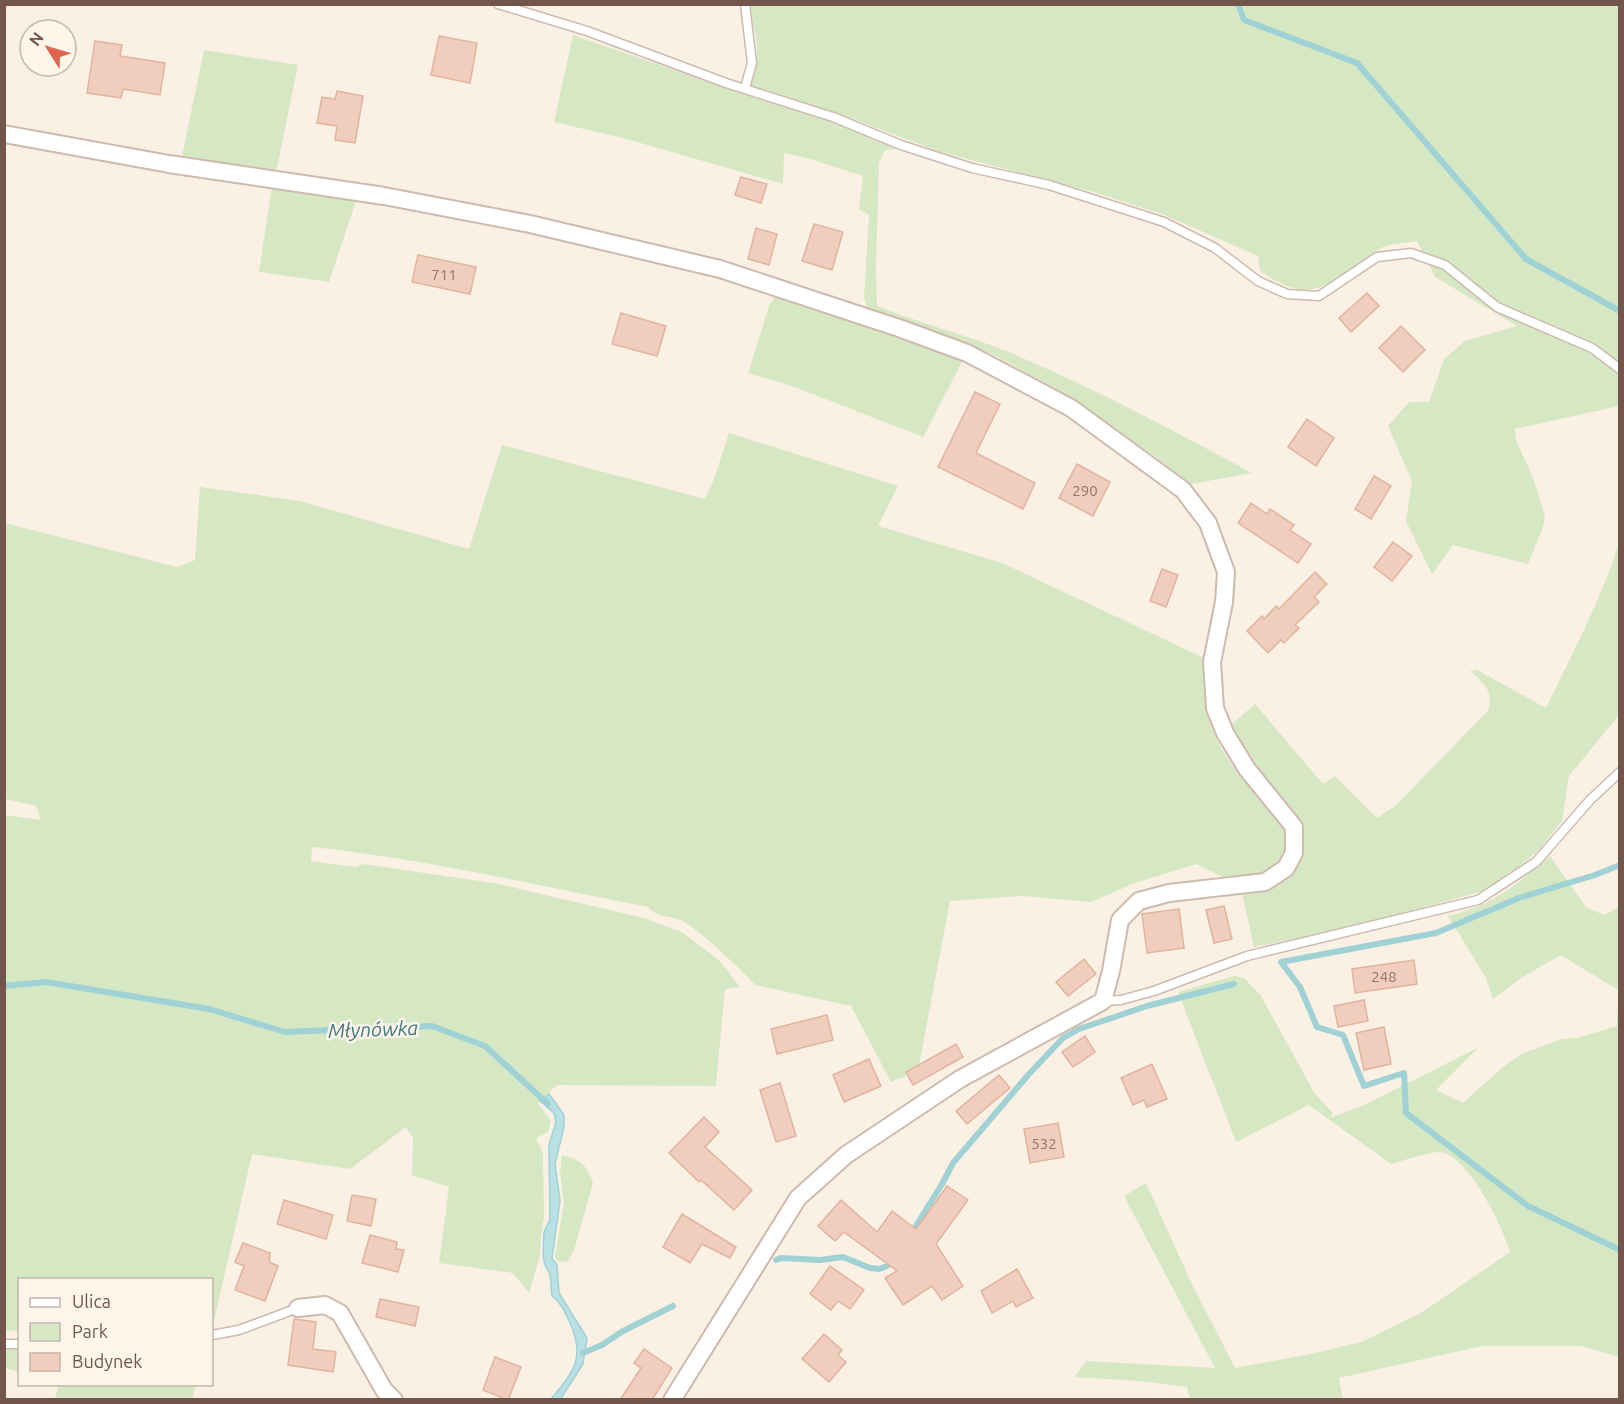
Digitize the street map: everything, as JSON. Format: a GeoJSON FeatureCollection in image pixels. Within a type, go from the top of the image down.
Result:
{"type":"FeatureCollection","features":[{"type":"Feature","properties":{"kind":"street"},"geometry":{"type":"LineString","coordinates":[[4,134],[170,164],[384,196],[496,217],[720,269],[967,352],[1071,408],[1183,490],[1208,523],[1226,573],[1224,602],[1212,662],[1215,708],[1225,733],[1247,769],[1294,827],[1294,853],[1286,868],[1265,882],[1169,893],[1139,901],[1120,920],[1103,1001],[960,1079],[846,1155],[798,1198],[676,1398]]}},
{"type":"Feature","properties":{"kind":"street"},"geometry":{"type":"LineString","coordinates":[[298,1308],[325,1305],[340,1313],[384,1390],[394,1400]]}},
{"type":"Feature","properties":{"kind":"lane"},"geometry":{"type":"LineString","coordinates":[[498,4],[587,31],[833,117],[901,145],[972,168],[1049,185],[1164,222],[1215,248],[1258,281],[1287,294],[1319,296],[1377,257],[1411,253],[1444,265],[1497,307],[1592,348],[1620,369]]}},
{"type":"Feature","properties":{"kind":"lane"},"geometry":{"type":"LineString","coordinates":[[745,4],[752,63],[745,88]]}},
{"type":"Feature","properties":{"kind":"lane"},"geometry":{"type":"LineString","coordinates":[[1103,1001],[1121,1000],[1154,991],[1247,956],[1478,900],[1536,862],[1590,800],[1620,772]]}},
{"type":"Feature","properties":{"kind":"lane"},"geometry":{"type":"LineString","coordinates":[[213,1335],[239,1330],[298,1308]]}},
{"type":"Feature","properties":{"kind":"green space"},"geometry":{"type":"Polygon","coordinates":[[[750,5],[1619,5],[1619,406],[1515,429],[1516,440],[1534,480],[1545,517],[1528,564],[1453,545],[1432,574],[1406,521],[1412,481],[1388,426],[1409,402],[1429,402],[1444,359],[1465,341],[1517,326],[1435,277],[1417,241],[1381,248],[1345,274],[1321,287],[1299,289],[1288,286],[1260,271],[1258,256],[1162,214],[1090,191],[941,152],[828,110],[750,85],[757,56],[750,5]]]}},
{"type":"Feature","properties":{"kind":"green space"},"geometry":{"type":"Polygon","coordinates":[[[573,35],[844,126],[897,149],[885,150],[879,163],[877,306],[1038,364],[1252,473],[1191,484],[1153,455],[1053,387],[996,356],[962,341],[869,312],[864,298],[869,215],[859,209],[863,176],[784,153],[783,184],[623,138],[554,122],[573,35]]]}},
{"type":"Feature","properties":{"kind":"green space"},"geometry":{"type":"Polygon","coordinates":[[[204,50],[298,65],[276,172],[182,156],[204,50]]]}},
{"type":"Feature","properties":{"kind":"green space"},"geometry":{"type":"Polygon","coordinates":[[[272,187],[356,201],[329,282],[259,272],[272,187]]]}},
{"type":"Feature","properties":{"kind":"green space"},"geometry":{"type":"Polygon","coordinates":[[[776,295],[964,358],[923,437],[792,386],[748,373],[769,306],[776,295]]]}},
{"type":"Feature","properties":{"kind":"green space"},"geometry":{"type":"Polygon","coordinates":[[[729,433],[898,486],[878,526],[1002,563],[1204,658],[1204,694],[1210,722],[1222,748],[1241,778],[1252,756],[1246,750],[1232,724],[1255,704],[1323,784],[1335,776],[1377,818],[1395,806],[1488,711],[1490,698],[1487,688],[1470,671],[1477,670],[1546,708],[1595,606],[1619,543],[1619,715],[1569,776],[1562,821],[1538,851],[1490,888],[1476,893],[1344,929],[1254,947],[1240,885],[1196,864],[1135,883],[1091,902],[1022,896],[950,901],[918,1071],[891,1082],[851,1006],[755,985],[699,932],[683,921],[659,915],[648,907],[438,865],[312,847],[311,861],[356,867],[363,864],[494,883],[644,918],[682,932],[720,961],[740,987],[725,989],[716,1086],[557,1085],[538,1103],[551,1121],[548,1132],[536,1138],[543,1154],[544,1217],[540,1256],[529,1293],[513,1273],[439,1263],[449,1187],[412,1175],[413,1138],[406,1127],[350,1169],[252,1154],[214,1321],[213,1278],[18,1278],[18,1330],[5,1331],[4,815],[41,820],[36,806],[5,799],[5,523],[177,567],[195,560],[200,487],[300,501],[469,549],[502,445],[705,499],[729,433]]]}},
{"type":"Feature","properties":{"kind":"green space"},"geometry":{"type":"Polygon","coordinates":[[[1550,856],[1586,907],[1604,915],[1619,907],[1619,1357],[1580,1346],[1482,1346],[1339,1378],[1343,1400],[1190,1399],[1187,1387],[1075,1377],[1086,1361],[1215,1368],[1124,1196],[1146,1183],[1191,1282],[1235,1368],[1361,1342],[1421,1313],[1510,1252],[1492,1211],[1473,1179],[1463,1166],[1441,1152],[1391,1164],[1309,1105],[1236,1142],[1178,992],[1234,976],[1244,978],[1261,996],[1315,1094],[1333,1113],[1330,1118],[1362,1106],[1479,1047],[1436,1090],[1463,1103],[1521,1054],[1561,1039],[1577,1038],[1617,1026],[1618,990],[1561,955],[1521,978],[1493,999],[1486,978],[1448,916],[1479,906],[1504,893],[1550,856]]]}},
{"type":"Feature","properties":{"kind":"green space"},"geometry":{"type":"Polygon","coordinates":[[[562,1155],[582,1164],[593,1183],[574,1250],[568,1261],[563,1262],[556,1260],[555,1255],[564,1203],[560,1173],[562,1155]]]}},
{"type":"Feature","properties":{"kind":"green space"},"geometry":{"type":"Polygon","coordinates":[[[5,1344],[18,1344],[18,1372],[5,1368],[5,1344]]]}},
{"type":"Feature","properties":{"kind":"green space"},"geometry":{"type":"Polygon","coordinates":[[[58,1386],[196,1386],[192,1399],[55,1399],[58,1386]]]}},
{"type":"Feature","properties":{"kind":"water"},"geometry":{"type":"Polygon","coordinates":[[[549,1094],[564,1115],[564,1127],[555,1164],[560,1201],[552,1258],[557,1265],[559,1293],[587,1338],[583,1364],[560,1400],[551,1399],[571,1373],[577,1356],[577,1346],[565,1312],[552,1296],[550,1274],[543,1255],[544,1232],[550,1219],[549,1145],[556,1122],[554,1113],[540,1101],[549,1094]]]}},
{"type":"Feature","properties":{"kind":"building"},"geometry":{"type":"Polygon","coordinates":[[[439,36],[477,43],[470,83],[431,75],[439,36]]]}},
{"type":"Feature","properties":{"kind":"building"},"geometry":{"type":"Polygon","coordinates":[[[95,41],[122,45],[120,56],[165,63],[160,95],[123,89],[121,98],[87,93],[95,41]]]}},
{"type":"Feature","properties":{"kind":"building"},"geometry":{"type":"Polygon","coordinates":[[[337,91],[363,96],[355,143],[335,140],[337,126],[317,123],[322,97],[335,99],[337,91]]]}},
{"type":"Feature","properties":{"kind":"building"},"geometry":{"type":"Polygon","coordinates":[[[741,177],[767,184],[761,203],[735,195],[741,177]]]}},
{"type":"Feature","properties":{"kind":"building"},"geometry":{"type":"Polygon","coordinates":[[[814,224],[843,232],[832,270],[802,261],[814,224]]]}},
{"type":"Feature","properties":{"kind":"building"},"geometry":{"type":"Polygon","coordinates":[[[756,228],[777,234],[769,265],[748,259],[756,228]]]}},
{"type":"Feature","properties":{"kind":"building"},"geometry":{"type":"Polygon","coordinates":[[[418,255],[476,267],[470,294],[412,282],[418,255]]]}},
{"type":"Feature","properties":{"kind":"building"},"geometry":{"type":"Polygon","coordinates":[[[1367,293],[1379,306],[1351,332],[1339,318],[1367,293]]]}},
{"type":"Feature","properties":{"kind":"building"},"geometry":{"type":"Polygon","coordinates":[[[621,313],[666,326],[657,356],[612,344],[621,313]]]}},
{"type":"Feature","properties":{"kind":"building"},"geometry":{"type":"Polygon","coordinates":[[[1401,326],[1425,350],[1403,372],[1379,348],[1401,326]]]}},
{"type":"Feature","properties":{"kind":"building"},"geometry":{"type":"Polygon","coordinates":[[[975,392],[1000,404],[976,453],[1035,483],[1023,509],[938,467],[975,392]]]}},
{"type":"Feature","properties":{"kind":"building"},"geometry":{"type":"Polygon","coordinates":[[[1307,419],[1334,438],[1316,466],[1288,447],[1307,419]]]}},
{"type":"Feature","properties":{"kind":"building"},"geometry":{"type":"Polygon","coordinates":[[[1077,464],[1110,482],[1093,516],[1059,498],[1077,464]]]}},
{"type":"Feature","properties":{"kind":"building"},"geometry":{"type":"Polygon","coordinates":[[[1374,476],[1391,486],[1371,519],[1355,509],[1374,476]]]}},
{"type":"Feature","properties":{"kind":"building"},"geometry":{"type":"Polygon","coordinates":[[[1251,503],[1267,514],[1270,509],[1294,525],[1290,530],[1311,544],[1298,563],[1238,523],[1251,503]]]}},
{"type":"Feature","properties":{"kind":"building"},"geometry":{"type":"Polygon","coordinates":[[[1393,542],[1412,556],[1392,581],[1374,567],[1393,542]]]}},
{"type":"Feature","properties":{"kind":"building"},"geometry":{"type":"Polygon","coordinates":[[[1162,569],[1178,575],[1166,607],[1150,601],[1162,569]]]}},
{"type":"Feature","properties":{"kind":"building"},"geometry":{"type":"Polygon","coordinates":[[[1315,572],[1327,584],[1314,597],[1319,602],[1295,625],[1299,628],[1284,643],[1281,640],[1268,653],[1247,631],[1262,616],[1264,619],[1276,606],[1279,609],[1315,572]]]}},
{"type":"Feature","properties":{"kind":"building"},"geometry":{"type":"Polygon","coordinates":[[[1224,906],[1232,939],[1214,943],[1206,910],[1224,906]]]}},
{"type":"Feature","properties":{"kind":"building"},"geometry":{"type":"Polygon","coordinates":[[[1179,909],[1184,948],[1147,953],[1142,914],[1179,909]]]}},
{"type":"Feature","properties":{"kind":"building"},"geometry":{"type":"Polygon","coordinates":[[[1084,959],[1096,974],[1068,996],[1056,982],[1084,959]]]}},
{"type":"Feature","properties":{"kind":"building"},"geometry":{"type":"Polygon","coordinates":[[[1414,960],[1417,984],[1355,993],[1352,969],[1414,960]]]}},
{"type":"Feature","properties":{"kind":"building"},"geometry":{"type":"Polygon","coordinates":[[[1364,1000],[1368,1021],[1338,1027],[1334,1006],[1364,1000]]]}},
{"type":"Feature","properties":{"kind":"building"},"geometry":{"type":"Polygon","coordinates":[[[827,1015],[833,1040],[777,1054],[771,1029],[827,1015]]]}},
{"type":"Feature","properties":{"kind":"building"},"geometry":{"type":"Polygon","coordinates":[[[1384,1027],[1391,1064],[1364,1070],[1356,1033],[1384,1027]]]}},
{"type":"Feature","properties":{"kind":"building"},"geometry":{"type":"Polygon","coordinates":[[[1085,1036],[1095,1052],[1073,1067],[1062,1052],[1085,1036]]]}},
{"type":"Feature","properties":{"kind":"building"},"geometry":{"type":"Polygon","coordinates":[[[956,1044],[963,1057],[913,1085],[906,1072],[956,1044]]]}},
{"type":"Feature","properties":{"kind":"building"},"geometry":{"type":"Polygon","coordinates":[[[869,1059],[881,1086],[844,1102],[833,1075],[869,1059]]]}},
{"type":"Feature","properties":{"kind":"building"},"geometry":{"type":"Polygon","coordinates":[[[1152,1064],[1167,1099],[1147,1107],[1144,1100],[1133,1105],[1121,1078],[1152,1064]]]}},
{"type":"Feature","properties":{"kind":"building"},"geometry":{"type":"Polygon","coordinates":[[[999,1075],[1010,1088],[967,1124],[956,1111],[999,1075]]]}},
{"type":"Feature","properties":{"kind":"building"},"geometry":{"type":"Polygon","coordinates":[[[780,1083],[796,1136],[776,1142],[760,1090],[780,1083]]]}},
{"type":"Feature","properties":{"kind":"building"},"geometry":{"type":"Polygon","coordinates":[[[704,1117],[719,1132],[705,1147],[752,1190],[734,1210],[701,1180],[699,1182],[669,1153],[704,1117]]]}},
{"type":"Feature","properties":{"kind":"building"},"geometry":{"type":"Polygon","coordinates":[[[1058,1123],[1064,1157],[1030,1163],[1024,1129],[1058,1123]]]}},
{"type":"Feature","properties":{"kind":"building"},"geometry":{"type":"Polygon","coordinates":[[[947,1186],[968,1200],[936,1244],[963,1286],[942,1300],[932,1286],[903,1305],[885,1278],[897,1271],[844,1232],[835,1241],[818,1226],[841,1200],[877,1232],[892,1211],[916,1229],[947,1186]]]}},
{"type":"Feature","properties":{"kind":"building"},"geometry":{"type":"Polygon","coordinates":[[[352,1195],[376,1199],[371,1226],[347,1221],[352,1195]]]}},
{"type":"Feature","properties":{"kind":"building"},"geometry":{"type":"Polygon","coordinates":[[[284,1200],[333,1215],[326,1239],[277,1224],[284,1200]]]}},
{"type":"Feature","properties":{"kind":"building"},"geometry":{"type":"Polygon","coordinates":[[[682,1214],[736,1247],[730,1258],[702,1244],[690,1263],[663,1247],[682,1214]]]}},
{"type":"Feature","properties":{"kind":"building"},"geometry":{"type":"Polygon","coordinates":[[[370,1235],[397,1242],[396,1249],[404,1250],[398,1272],[362,1263],[370,1235]]]}},
{"type":"Feature","properties":{"kind":"building"},"geometry":{"type":"Polygon","coordinates":[[[243,1243],[270,1253],[269,1262],[278,1266],[265,1301],[235,1290],[244,1266],[235,1262],[243,1243]]]}},
{"type":"Feature","properties":{"kind":"building"},"geometry":{"type":"Polygon","coordinates":[[[830,1266],[864,1290],[850,1309],[838,1301],[831,1310],[810,1294],[830,1266]]]}},
{"type":"Feature","properties":{"kind":"building"},"geometry":{"type":"Polygon","coordinates":[[[1017,1269],[1033,1298],[1016,1307],[1013,1301],[992,1313],[981,1291],[1017,1269]]]}},
{"type":"Feature","properties":{"kind":"building"},"geometry":{"type":"Polygon","coordinates":[[[380,1299],[419,1307],[415,1326],[376,1317],[380,1299]]]}},
{"type":"Feature","properties":{"kind":"building"},"geometry":{"type":"Polygon","coordinates":[[[294,1319],[316,1322],[313,1349],[336,1352],[333,1372],[288,1365],[294,1319]]]}},
{"type":"Feature","properties":{"kind":"building"},"geometry":{"type":"Polygon","coordinates":[[[824,1334],[842,1350],[838,1355],[846,1362],[829,1382],[802,1359],[824,1334]]]}},
{"type":"Feature","properties":{"kind":"building"},"geometry":{"type":"Polygon","coordinates":[[[644,1349],[672,1368],[652,1400],[620,1400],[641,1368],[634,1363],[644,1349]]]}},
{"type":"Feature","properties":{"kind":"building"},"geometry":{"type":"Polygon","coordinates":[[[495,1357],[521,1367],[508,1400],[483,1390],[495,1357]]]}},
{"type":"Feature","properties":{"kind":"waterway"},"geometry":{"type":"LineString","coordinates":[[1238,4],[1244,20],[1357,63],[1526,259],[1620,311]]}},
{"type":"Feature","properties":{"kind":"waterway"},"geometry":{"type":"LineString","coordinates":[[1620,865],[1519,898],[1436,933],[1281,962],[1300,987],[1317,1027],[1343,1035],[1364,1086],[1404,1073],[1406,1113],[1528,1206],[1620,1250]]}},
{"type":"Feature","properties":{"kind":"waterway","name":"Młynówka"},"geometry":{"type":"LineString","coordinates":[[4,986],[46,982],[209,1009],[285,1032],[432,1026],[485,1046],[548,1104]]}},
{"type":"Feature","properties":{"kind":"waterway"},"geometry":{"type":"LineString","coordinates":[[911,1234],[953,1163],[1063,1038],[1079,1029],[1147,1006],[1234,984]]}},
{"type":"Feature","properties":{"kind":"waterway"},"geometry":{"type":"LineString","coordinates":[[776,1260],[781,1258],[820,1260],[843,1257],[870,1268],[879,1269],[894,1260]]}},
{"type":"Feature","properties":{"kind":"waterway"},"geometry":{"type":"LineString","coordinates":[[583,1353],[673,1306]]}}]}
